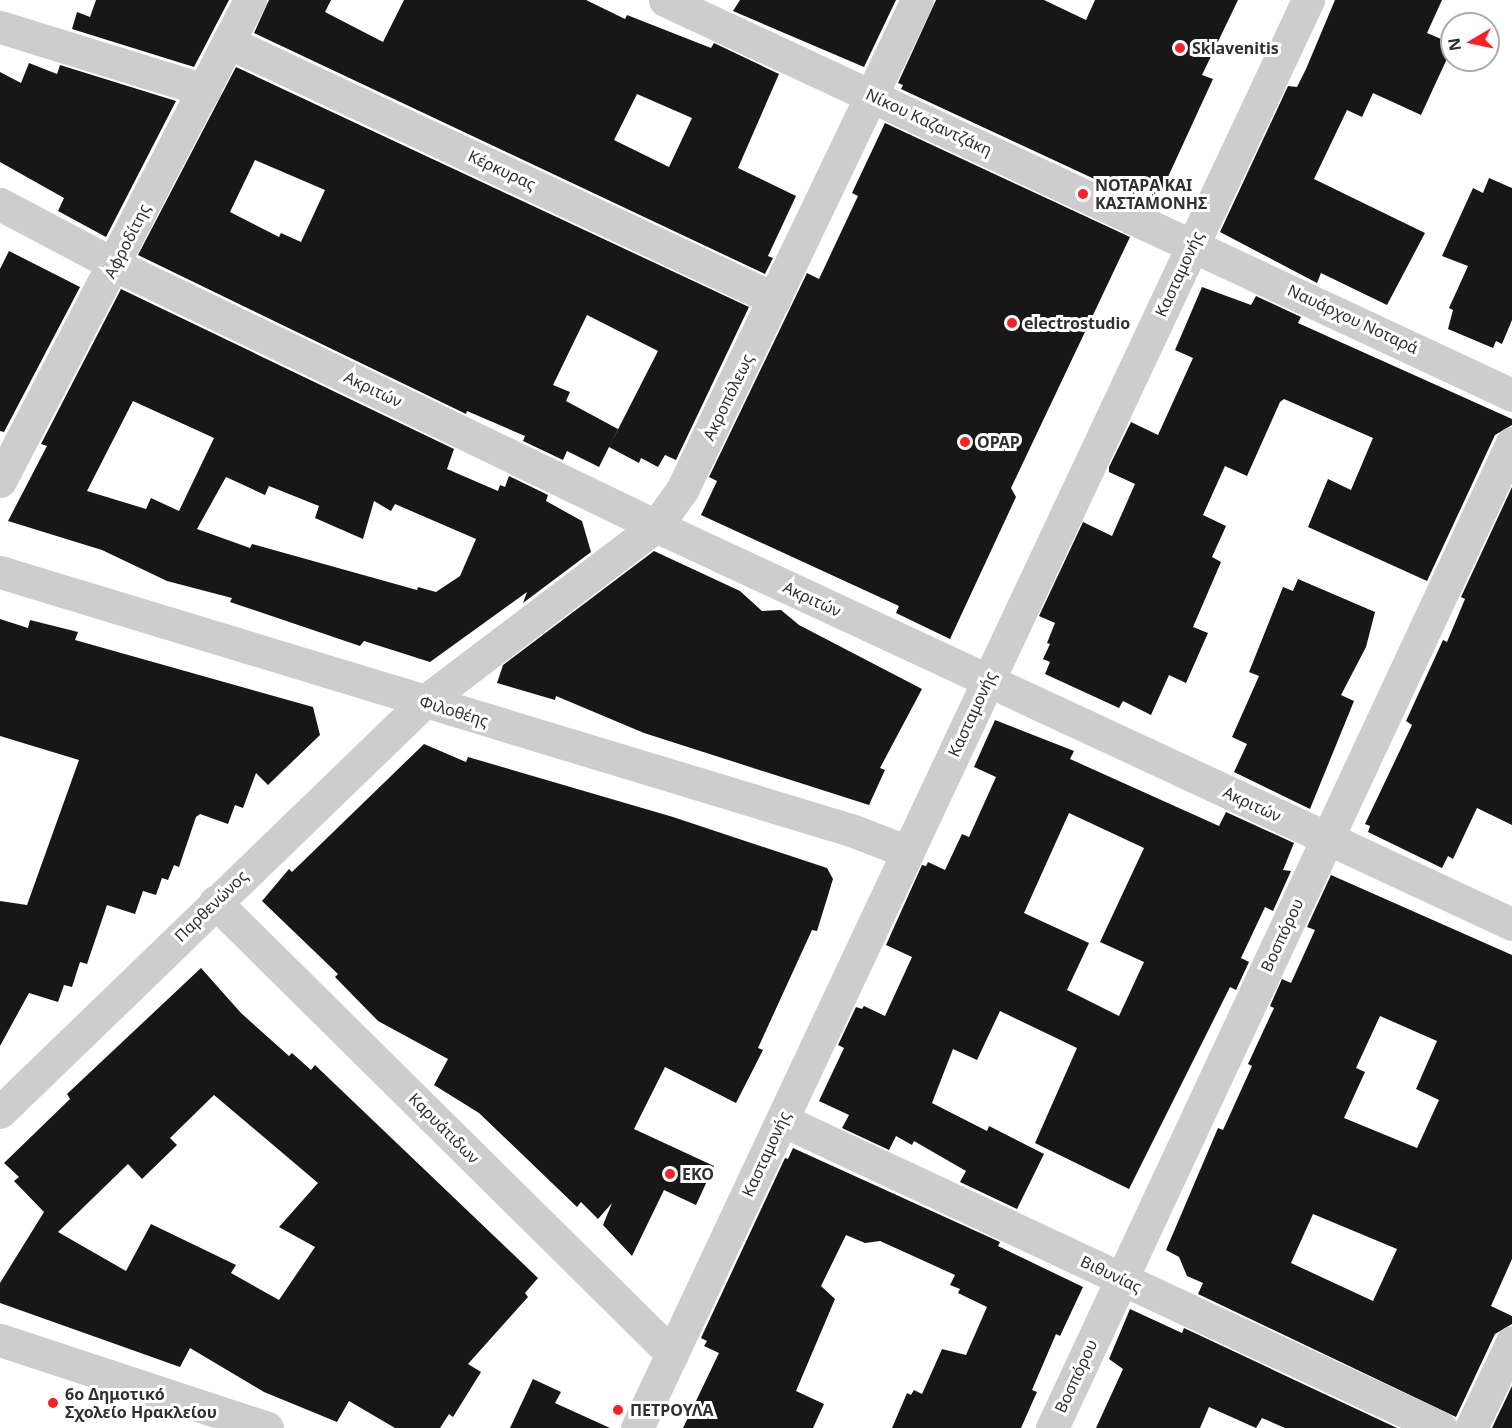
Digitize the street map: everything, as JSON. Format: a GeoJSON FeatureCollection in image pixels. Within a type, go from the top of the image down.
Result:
{"type":"FeatureCollection","features":[{"type":"Feature","properties":{"kind":"street","name":"Αφροδίτης"},"geometry":{"type":"LineString","coordinates":[[0,481],[115,265],[250,0]]}},
{"type":"Feature","properties":{"kind":"street","name":"Νίκου Καζαντζάκη"},"geometry":{"type":"LineString","coordinates":[[665,0],[1193,244]]}},
{"type":"Feature","properties":{"kind":"street","name":"Ακροπόλεως"},"geometry":{"type":"LineString","coordinates":[[424,702],[656,526],[682,490],[873,96],[916,0]]}},
{"type":"Feature","properties":{"kind":"street","name":"Κασταμονής"},"geometry":{"type":"LineString","coordinates":[[637,1428],[1308,0]]}},
{"type":"Feature","properties":{"kind":"street"},"geometry":{"type":"LineString","coordinates":[[0,27],[205,90]]}},
{"type":"Feature","properties":{"kind":"street","name":"Κέρκυρας"},"geometry":{"type":"LineString","coordinates":[[228,42],[775,299]]}},
{"type":"Feature","properties":{"kind":"street","name":"Ακριτών"},"geometry":{"type":"LineString","coordinates":[[0,204],[115,265],[656,526],[1512,924]]}},
{"type":"Feature","properties":{"kind":"street","name":"Ναυάρχου Νοταρά"},"geometry":{"type":"LineString","coordinates":[[1193,244],[1512,395]]}},
{"type":"Feature","properties":{"kind":"street","name":"Βοσπόρου"},"geometry":{"type":"LineString","coordinates":[[1052,1428],[1512,443]]}},
{"type":"Feature","properties":{"kind":"street","name":"Φιλοθέης"},"geometry":{"type":"LineString","coordinates":[[0,572],[850,830],[908,852]]}},
{"type":"Feature","properties":{"kind":"street","name":"Παρθενώνος"},"geometry":{"type":"LineString","coordinates":[[0,1112],[424,702]]}},
{"type":"Feature","properties":{"kind":"street","name":"Καρυάτιδων"},"geometry":{"type":"LineString","coordinates":[[215,902],[672,1354]]}},
{"type":"Feature","properties":{"kind":"street","name":"Βιθυνίας"},"geometry":{"type":"LineString","coordinates":[[782,1120],[1441,1428]]}},
{"type":"Feature","properties":{"kind":"street"},"geometry":{"type":"LineString","coordinates":[[0,1340],[262,1427]]}},
{"type":"Feature","properties":{"kind":"street"},"geometry":{"type":"LineString","coordinates":[[1471,1428],[1512,1342]]}},
{"type":"Feature","properties":{"kind":"building"},"geometry":{"type":"Polygon","coordinates":[[[96,0],[229,0],[194,67],[72,29],[77,12],[90,17],[96,0]]]}},
{"type":"Feature","properties":{"kind":"building"},"geometry":{"type":"Polygon","coordinates":[[[269,0],[331,0],[325,12],[383,42],[404,0],[586,0],[625,19],[627,15],[711,48],[714,43],[779,74],[738,168],[796,196],[768,256],[773,258],[765,274],[254,33],[269,0]],[[637,94],[614,140],[669,167],[692,118],[637,94]]]}},
{"type":"Feature","properties":{"kind":"building"},"geometry":{"type":"Polygon","coordinates":[[[740,0],[896,0],[864,67],[733,11],[740,0]]]}},
{"type":"Feature","properties":{"kind":"building"},"geometry":{"type":"Polygon","coordinates":[[[936,0],[1044,0],[1086,20],[1095,0],[1238,0],[1202,75],[1213,79],[1156,203],[1148,199],[1146,203],[901,89],[903,85],[898,83],[936,0]]]}},
{"type":"Feature","properties":{"kind":"building"},"geometry":{"type":"Polygon","coordinates":[[[1335,0],[1442,0],[1427,33],[1440,39],[1441,72],[1421,115],[1373,93],[1362,117],[1347,110],[1314,179],[1425,233],[1387,305],[1321,273],[1317,283],[1220,232],[1288,86],[1297,87],[1335,0]]]}},
{"type":"Feature","properties":{"kind":"building"},"geometry":{"type":"Polygon","coordinates":[[[29,63],[57,74],[60,65],[176,101],[106,237],[58,211],[64,198],[0,162],[0,72],[21,83],[29,63]]]}},
{"type":"Feature","properties":{"kind":"building"},"geometry":{"type":"Polygon","coordinates":[[[236,67],[749,307],[676,460],[665,455],[658,467],[641,458],[639,463],[609,447],[599,467],[567,451],[563,460],[523,441],[525,436],[467,411],[466,414],[138,255],[236,67]],[[255,160],[230,212],[279,237],[281,233],[301,242],[325,190],[255,160]],[[587,315],[553,385],[570,392],[566,401],[618,429],[609,447],[658,351],[587,315]]]}},
{"type":"Feature","properties":{"kind":"building"},"geometry":{"type":"Polygon","coordinates":[[[885,123],[1130,237],[1011,488],[1016,497],[950,639],[896,613],[899,606],[701,515],[717,481],[709,477],[807,273],[819,279],[858,196],[852,193],[885,123]]]}},
{"type":"Feature","properties":{"kind":"building"},"geometry":{"type":"Polygon","coordinates":[[[1489,178],[1512,188],[1512,320],[1502,344],[1496,341],[1493,348],[1448,329],[1453,310],[1449,308],[1468,266],[1442,256],[1473,188],[1483,193],[1489,178]]]}},
{"type":"Feature","properties":{"kind":"building"},"geometry":{"type":"Polygon","coordinates":[[[9,251],[80,287],[4,432],[0,431],[0,269],[9,251]]]}},
{"type":"Feature","properties":{"kind":"building"},"geometry":{"type":"Polygon","coordinates":[[[1202,287],[1251,305],[1256,296],[1301,317],[1298,323],[1512,419],[1512,425],[1495,435],[1427,581],[1308,527],[1328,479],[1351,490],[1373,438],[1284,399],[1280,402],[1247,476],[1225,466],[1203,515],[1226,526],[1212,557],[1221,562],[1193,627],[1208,633],[1186,683],[1169,675],[1151,715],[1123,701],[1119,708],[1045,674],[1050,662],[1043,659],[1050,644],[1047,643],[1055,623],[1039,616],[1083,522],[1112,536],[1135,484],[1109,472],[1109,467],[1131,422],[1158,435],[1193,358],[1175,350],[1202,287]]]}},
{"type":"Feature","properties":{"kind":"building"},"geometry":{"type":"Polygon","coordinates":[[[121,289],[454,449],[447,469],[498,491],[500,485],[505,487],[509,476],[548,495],[546,501],[582,521],[591,552],[523,603],[527,592],[430,662],[364,641],[360,646],[230,602],[232,598],[167,581],[102,550],[8,521],[47,446],[41,444],[121,289]],[[133,401],[87,491],[146,509],[151,498],[179,511],[214,438],[133,401]],[[226,477],[197,529],[250,548],[252,544],[417,590],[418,587],[436,592],[460,576],[476,539],[395,504],[391,511],[374,501],[363,539],[315,518],[319,506],[269,486],[265,495],[226,477]]]}},
{"type":"Feature","properties":{"kind":"building"},"geometry":{"type":"Polygon","coordinates":[[[1512,487],[1512,825],[1477,808],[1453,859],[1448,856],[1442,868],[1368,832],[1370,826],[1365,824],[1412,725],[1406,721],[1443,640],[1447,642],[1465,599],[1461,597],[1512,487]]]}},
{"type":"Feature","properties":{"kind":"building"},"geometry":{"type":"Polygon","coordinates":[[[654,551],[740,591],[762,611],[781,610],[799,625],[922,689],[880,768],[885,770],[869,805],[644,733],[556,696],[555,700],[497,683],[503,665],[654,551]]]}},
{"type":"Feature","properties":{"kind":"building"},"geometry":{"type":"Polygon","coordinates":[[[1298,579],[1375,612],[1366,647],[1341,695],[1354,701],[1310,809],[1234,772],[1247,744],[1232,737],[1259,676],[1249,672],[1283,587],[1293,591],[1298,579]]]}},
{"type":"Feature","properties":{"kind":"building"},"geometry":{"type":"Polygon","coordinates":[[[0,619],[28,628],[30,620],[78,632],[75,640],[313,707],[320,735],[268,785],[256,773],[243,808],[235,805],[228,824],[200,814],[196,817],[179,867],[174,865],[168,880],[162,878],[156,895],[143,891],[135,914],[107,905],[87,964],[80,962],[72,987],[64,985],[58,1002],[29,993],[0,1046],[0,901],[27,905],[79,760],[0,736],[0,619]]]}},
{"type":"Feature","properties":{"kind":"building"},"geometry":{"type":"Polygon","coordinates":[[[995,720],[1074,751],[1070,759],[1219,826],[1226,812],[1294,843],[1283,870],[1291,871],[1273,911],[1265,907],[1241,958],[1249,962],[1236,990],[1230,987],[1129,1189],[1035,1143],[1077,1048],[1000,1011],[977,1060],[953,1049],[932,1103],[987,1131],[989,1126],[1044,1154],[1017,1209],[960,1182],[966,1171],[914,1141],[912,1145],[896,1136],[889,1150],[842,1128],[849,1115],[819,1101],[844,1048],[838,1045],[856,1007],[862,1009],[864,1006],[885,1016],[912,957],[886,945],[922,865],[926,866],[928,862],[945,870],[962,834],[969,837],[996,777],[974,767],[995,720]],[[1069,813],[1024,913],[1089,943],[1067,990],[1119,1016],[1144,962],[1100,942],[1144,848],[1069,813]]]}},
{"type":"Feature","properties":{"kind":"building"},"geometry":{"type":"Polygon","coordinates":[[[424,744],[466,762],[468,757],[673,817],[827,868],[833,879],[817,931],[812,930],[758,1048],[763,1050],[736,1103],[665,1067],[634,1129],[714,1166],[696,1205],[664,1190],[632,1256],[603,1225],[612,1203],[598,1219],[581,1202],[577,1207],[479,1113],[434,1085],[448,1059],[378,1021],[335,977],[338,974],[262,901],[289,869],[292,872],[424,744]]]}},
{"type":"Feature","properties":{"kind":"building"},"geometry":{"type":"Polygon","coordinates":[[[1331,875],[1512,955],[1512,1259],[1491,1306],[1512,1316],[1512,1324],[1495,1334],[1456,1417],[1198,1294],[1203,1283],[1187,1276],[1179,1257],[1166,1250],[1218,1128],[1223,1130],[1252,1066],[1248,1064],[1274,1008],[1270,1006],[1282,979],[1291,983],[1315,930],[1307,927],[1331,875]],[[1380,1016],[1356,1068],[1365,1072],[1344,1118],[1417,1148],[1439,1100],[1416,1089],[1437,1041],[1380,1016]],[[1313,1214],[1291,1263],[1373,1301],[1397,1249],[1313,1214]]]}},
{"type":"Feature","properties":{"kind":"building"},"geometry":{"type":"Polygon","coordinates":[[[201,968],[241,1013],[289,1056],[292,1053],[311,1070],[315,1065],[538,1278],[525,1293],[528,1297],[468,1364],[481,1372],[453,1417],[449,1414],[440,1428],[395,1428],[349,1401],[337,1422],[264,1392],[190,1348],[180,1367],[0,1303],[0,1283],[44,1212],[14,1181],[19,1177],[4,1163],[70,1099],[67,1094],[201,968]],[[214,1095],[170,1138],[177,1145],[142,1179],[128,1164],[58,1232],[126,1271],[151,1224],[236,1265],[231,1273],[279,1300],[315,1247],[279,1227],[318,1183],[214,1095]]]}},
{"type":"Feature","properties":{"kind":"building"},"geometry":{"type":"Polygon","coordinates":[[[793,1148],[1000,1242],[998,1246],[1083,1287],[1060,1336],[1056,1334],[1032,1390],[1037,1392],[1021,1428],[892,1428],[907,1393],[911,1395],[914,1390],[922,1394],[942,1349],[966,1355],[987,1307],[958,1293],[960,1289],[950,1285],[955,1275],[880,1241],[865,1243],[846,1235],[821,1286],[835,1299],[796,1391],[824,1404],[813,1428],[683,1428],[719,1353],[704,1346],[707,1341],[701,1338],[785,1158],[788,1159],[793,1148]]]}},
{"type":"Feature","properties":{"kind":"building"},"geometry":{"type":"Polygon","coordinates":[[[1130,1309],[1182,1333],[1184,1328],[1397,1428],[1285,1428],[1262,1418],[1256,1428],[1209,1407],[1200,1428],[1096,1428],[1123,1369],[1109,1359],[1130,1309]]]}},
{"type":"Feature","properties":{"kind":"building"},"geometry":{"type":"Polygon","coordinates":[[[533,1379],[561,1392],[555,1403],[610,1428],[510,1428],[533,1379]]]}},
{"type":"Feature","properties":{"kind":"building"},"geometry":{"type":"Polygon","coordinates":[[[1512,1386],[1512,1428],[1492,1428],[1512,1386]]]}},
{"type":"Feature","properties":{"kind":"place","name":"Sklavenitis"},"geometry":{"type":"Point","coordinates":[1180,48]}},
{"type":"Feature","properties":{"kind":"place","name":"ΝΟΤΑΡΑ ΚΑΙ ΚΑΣΤΑΜΟΝΗΣ"},"geometry":{"type":"Point","coordinates":[1083,194]}},
{"type":"Feature","properties":{"kind":"place","name":"electrostudio"},"geometry":{"type":"Point","coordinates":[1012,323]}},
{"type":"Feature","properties":{"kind":"place","name":"OPAP"},"geometry":{"type":"Point","coordinates":[965,442]}},
{"type":"Feature","properties":{"kind":"place","name":"EKO"},"geometry":{"type":"Point","coordinates":[670,1174]}},
{"type":"Feature","properties":{"kind":"place","name":"6ο Δημοτικό Σχολείο Ηρακλείου"},"geometry":{"type":"Point","coordinates":[53,1403]}},
{"type":"Feature","properties":{"kind":"place","name":"ΠΕΤΡΟΥΛΑ"},"geometry":{"type":"Point","coordinates":[618,1410]}}]}
